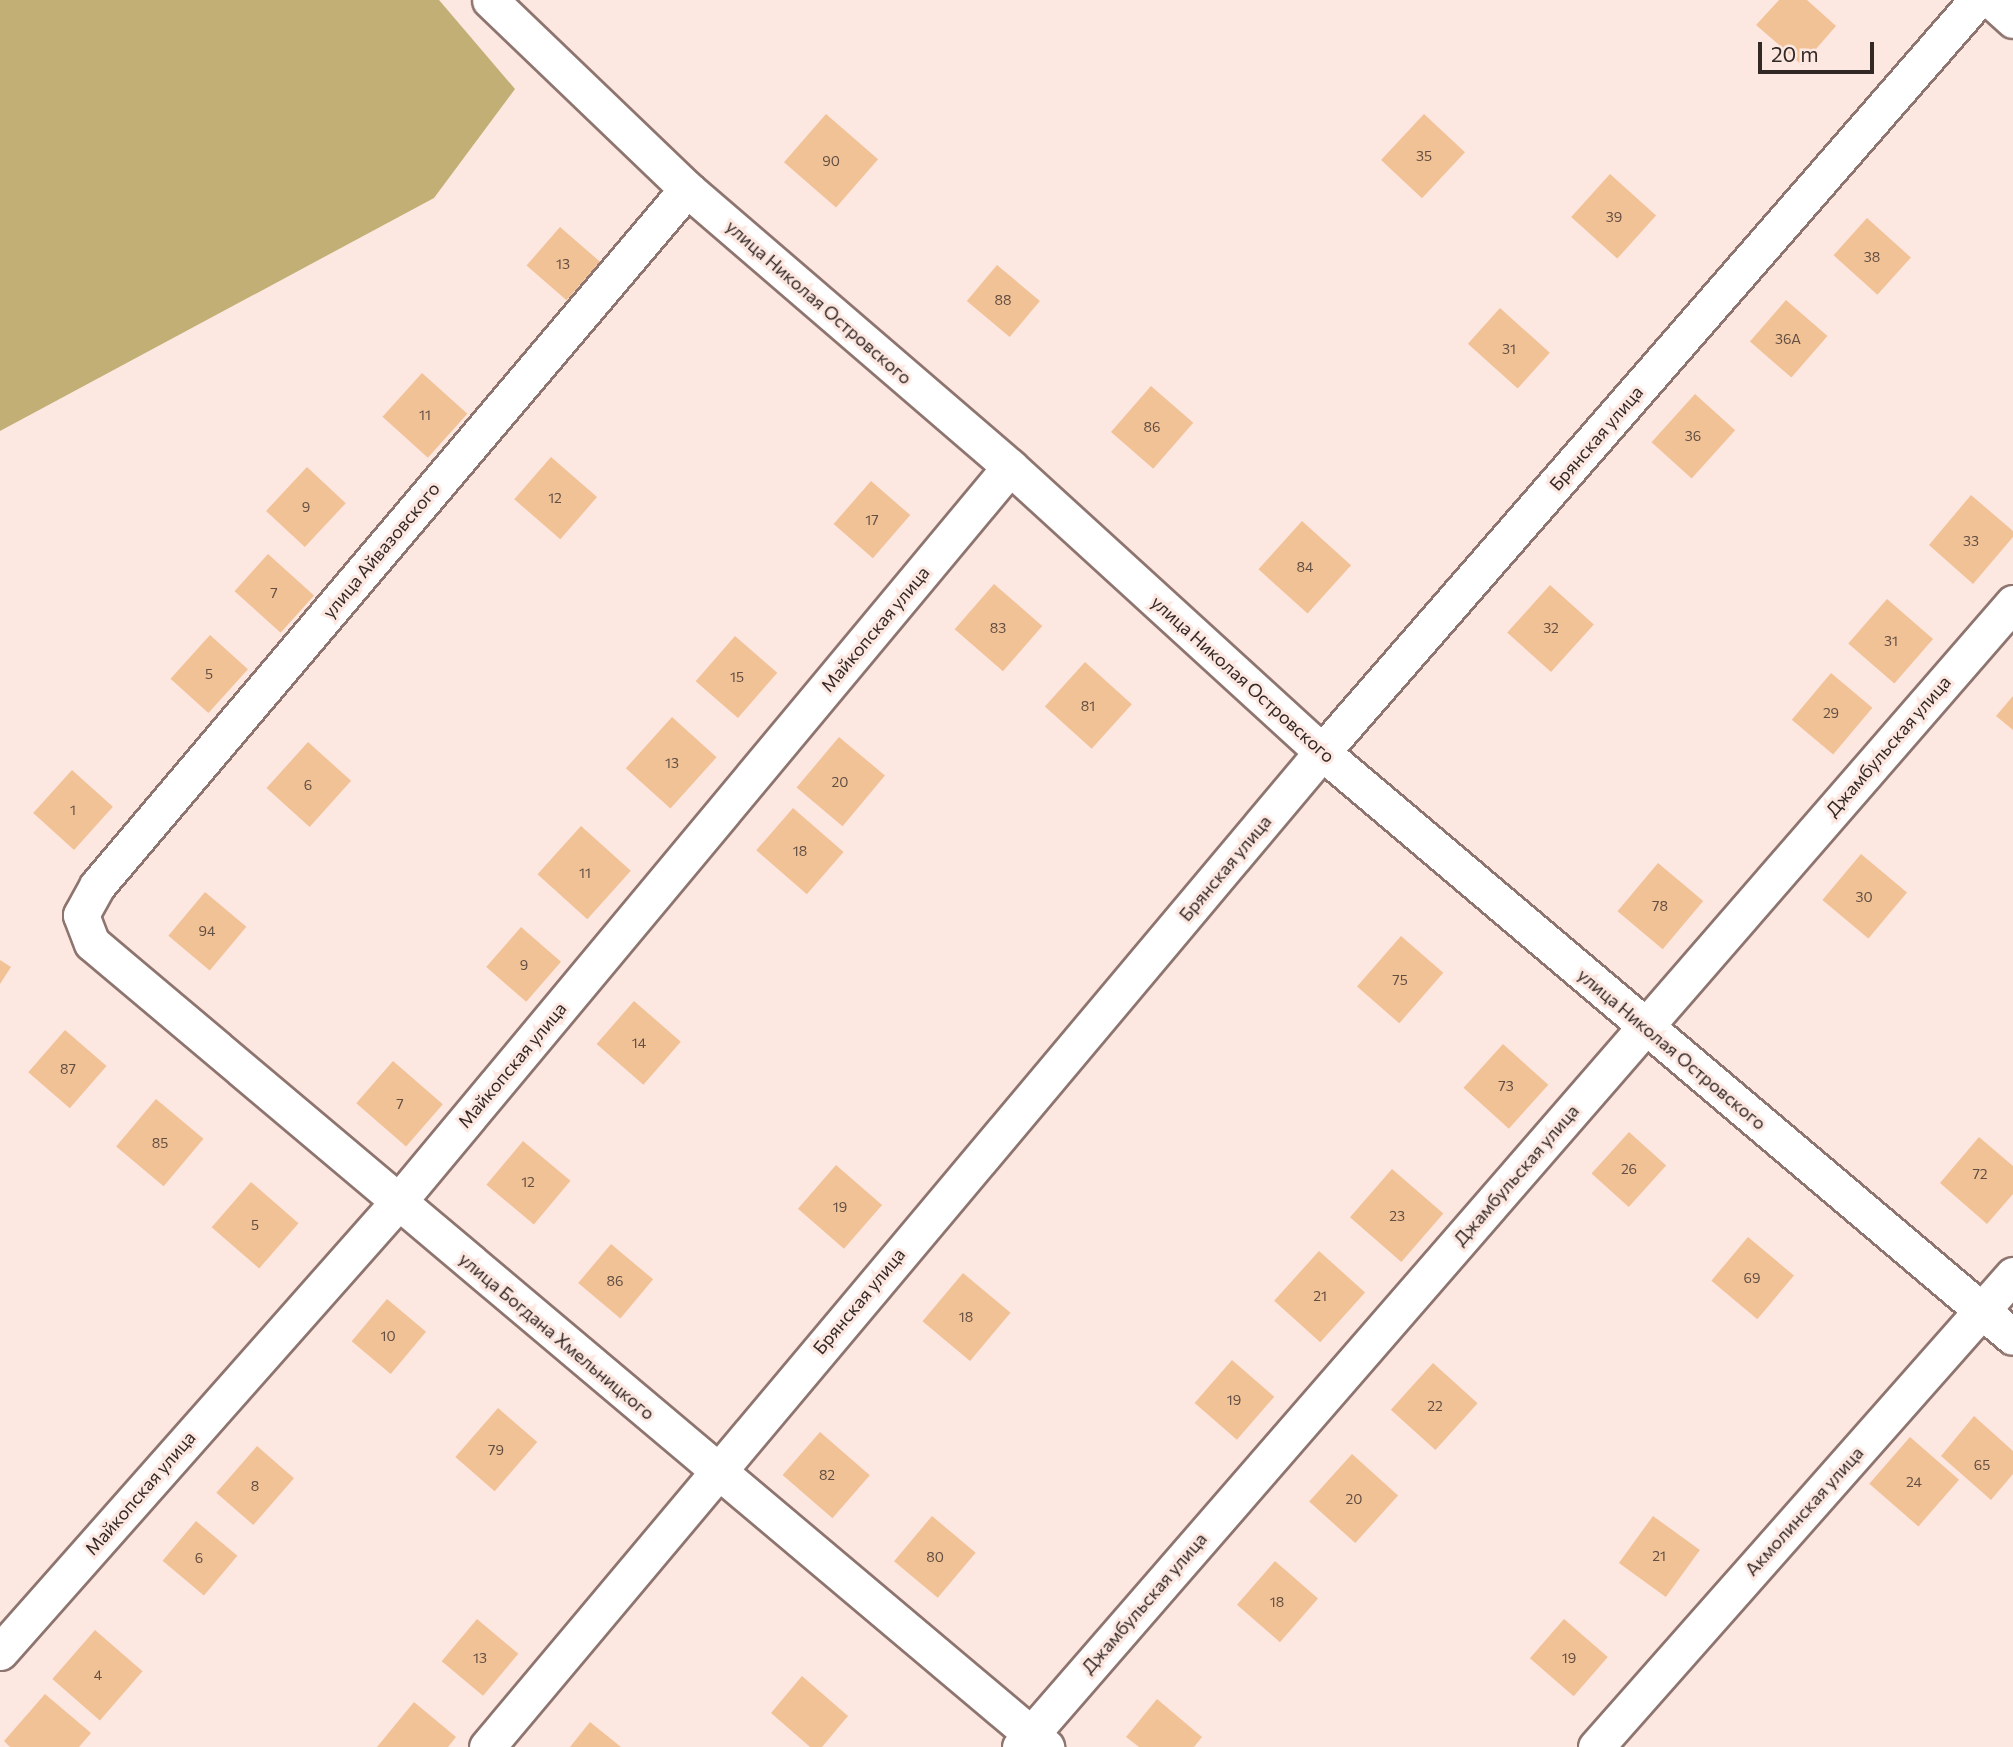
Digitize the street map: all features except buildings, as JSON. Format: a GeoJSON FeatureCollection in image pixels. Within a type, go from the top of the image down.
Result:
{"type":"FeatureCollection","features":[{"type":"Feature","properties":{"kind":"street","name":"улица Николая Островского"},"geometry":{"type":"LineString","coordinates":[[490,0],[687,189],[1010,467],[1322,752],[2013,1338]]}},
{"type":"Feature","properties":{"kind":"street","name":"Брянская улица"},"geometry":{"type":"LineString","coordinates":[[487,1747],[716,1470],[1322,752],[1978,0]]}},
{"type":"Feature","properties":{"kind":"street"},"geometry":{"type":"LineString","coordinates":[[1991,0],[2013,20]]}},
{"type":"Feature","properties":{"kind":"street","name":"улица Айвазовского"},"geometry":{"type":"LineString","coordinates":[[81,915],[97,886],[687,189]]}},
{"type":"Feature","properties":{"kind":"street","name":"Майкопская улица"},"geometry":{"type":"LineString","coordinates":[[0,1653],[398,1202],[1010,467]]}},
{"type":"Feature","properties":{"kind":"street","name":"Джамбульская улица"},"geometry":{"type":"LineString","coordinates":[[1032,1743],[1645,1026],[2013,603]]}},
{"type":"Feature","properties":{"kind":"street","name":"улица Богдана Хмельницкого"},"geometry":{"type":"LineString","coordinates":[[81,915],[92,943],[716,1470],[1032,1743]]}},
{"type":"Feature","properties":{"kind":"street","name":"Акмолинская улица"},"geometry":{"type":"LineString","coordinates":[[1596,1747],[2013,1275]]}},
{"type":"Feature","properties":{"kind":"shaded area"},"geometry":{"type":"Polygon","coordinates":[[[0,0],[439,0],[515,89],[434,198],[0,431],[0,0]]]}}]}
